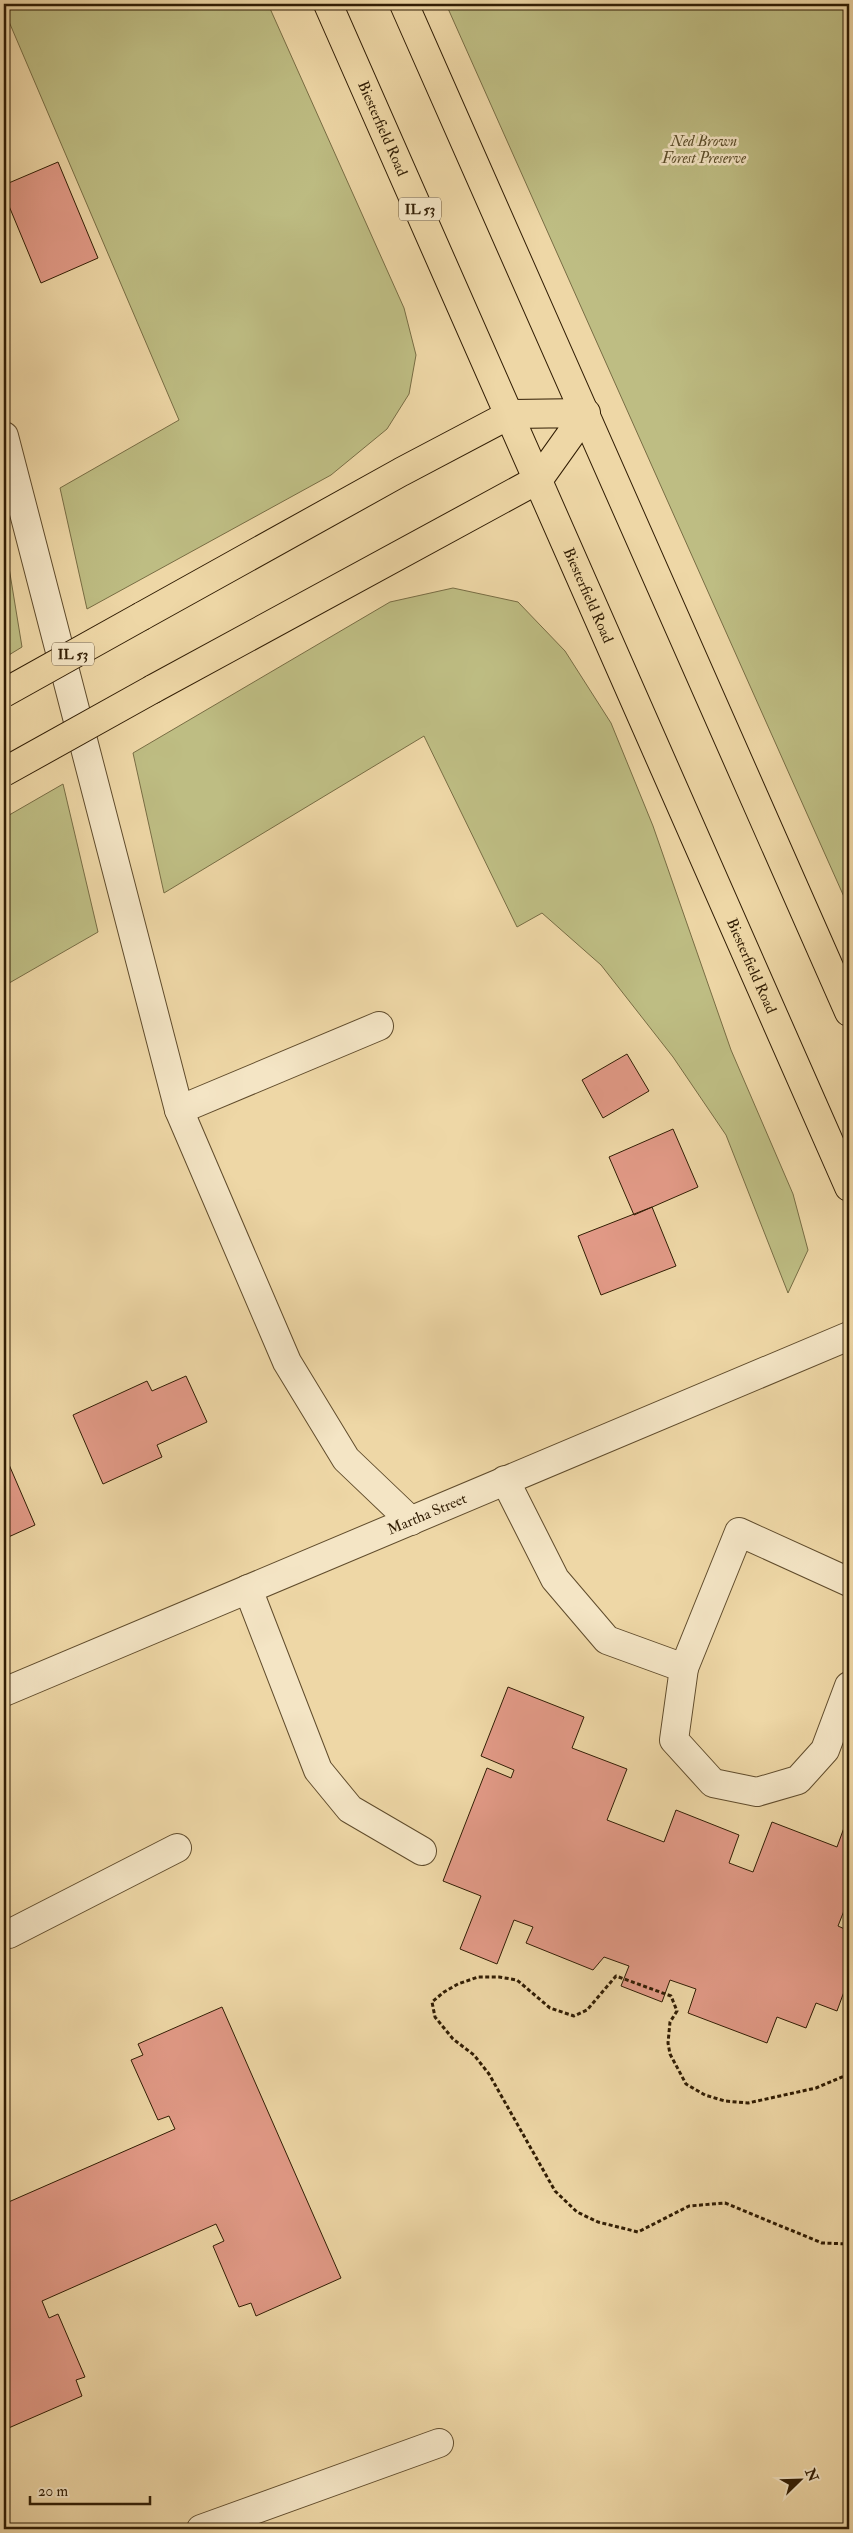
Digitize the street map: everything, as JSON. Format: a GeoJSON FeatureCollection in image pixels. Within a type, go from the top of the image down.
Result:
{"type":"FeatureCollection","features":[{"type":"Feature","properties":{"kind":"main road","name":"Biesterfield Road"},"geometry":{"type":"LineString","coordinates":[[328,4],[511,414],[849,1187]]}},
{"type":"Feature","properties":{"kind":"main road"},"geometry":{"type":"LineString","coordinates":[[404,4],[849,1012]]}},
{"type":"Feature","properties":{"kind":"main road","name":"IL 53"},"geometry":{"type":"LineString","coordinates":[[4,693],[401,472],[511,414],[586,413]]}},
{"type":"Feature","properties":{"kind":"main road"},"geometry":{"type":"LineString","coordinates":[[4,772],[539,479],[586,413]]}},
{"type":"Feature","properties":{"kind":"street"},"geometry":{"type":"LineString","coordinates":[[4,436],[179,1110],[287,1362],[346,1459],[411,1521]]}},
{"type":"Feature","properties":{"kind":"street"},"geometry":{"type":"LineString","coordinates":[[179,1110],[379,1026]]}},
{"type":"Feature","properties":{"kind":"street","name":"Martha Street"},"geometry":{"type":"LineString","coordinates":[[4,1692],[849,1336]]}},
{"type":"Feature","properties":{"kind":"street"},"geometry":{"type":"LineString","coordinates":[[505,1480],[555,1579],[606,1640],[684,1668]]}},
{"type":"Feature","properties":{"kind":"street"},"geometry":{"type":"LineString","coordinates":[[849,1582],[739,1532],[684,1668],[674,1740],[713,1783],[756,1792],[798,1780],[825,1750],[849,1686]]}},
{"type":"Feature","properties":{"kind":"street"},"geometry":{"type":"LineString","coordinates":[[248,1589],[318,1770],[350,1809],[422,1852]]}},
{"type":"Feature","properties":{"kind":"street"},"geometry":{"type":"LineString","coordinates":[[9,1934],[177,1848]]}},
{"type":"Feature","properties":{"kind":"street"},"geometry":{"type":"LineString","coordinates":[[201,2529],[439,2443]]}},
{"type":"Feature","properties":{"kind":"path"},"geometry":{"type":"LineString","coordinates":[[849,2074],[816,2088],[748,2103],[725,2101],[705,2095],[686,2084],[670,2054],[668,2043],[670,2022],[677,2011],[671,1996],[616,1976],[586,2010],[574,2016],[550,2008],[517,1980],[499,1977],[478,1977],[458,1984],[432,2002],[435,2017],[453,2039],[474,2054],[489,2074],[555,2191],[577,2212],[598,2222],[638,2232],[689,2206],[725,2203],[822,2243],[849,2244]]}},
{"type":"Feature","properties":{"kind":"green space"},"geometry":{"type":"Polygon","coordinates":[[[4,4],[268,4],[404,308],[416,355],[409,394],[387,429],[331,475],[87,609],[60,488],[179,420],[4,10],[4,4]]]}},
{"type":"Feature","properties":{"kind":"green space","name":"Ned Brown Forest Preserve"},"geometry":{"type":"Polygon","coordinates":[[[446,4],[849,4],[849,908],[446,4]]]}},
{"type":"Feature","properties":{"kind":"green space"},"geometry":{"type":"Polygon","coordinates":[[[4,537],[22,647],[4,658],[4,537]]]}},
{"type":"Feature","properties":{"kind":"green space"},"geometry":{"type":"Polygon","coordinates":[[[453,588],[518,602],[565,651],[611,723],[653,826],[731,1050],[793,1194],[808,1250],[788,1293],[726,1135],[673,1057],[601,965],[542,913],[517,927],[424,736],[164,893],[133,753],[390,602],[453,588]]]}},
{"type":"Feature","properties":{"kind":"green space"},"geometry":{"type":"Polygon","coordinates":[[[63,784],[98,932],[4,986],[4,818],[63,784]]]}},
{"type":"Feature","properties":{"kind":"building"},"geometry":{"type":"Polygon","coordinates":[[[58,162],[98,258],[41,283],[4,194],[4,185],[58,162]]]}},
{"type":"Feature","properties":{"kind":"building"},"geometry":{"type":"Polygon","coordinates":[[[627,1054],[649,1091],[603,1118],[582,1080],[627,1054]]]}},
{"type":"Feature","properties":{"kind":"building"},"geometry":{"type":"Polygon","coordinates":[[[673,1129],[698,1187],[634,1215],[609,1157],[673,1129]]]}},
{"type":"Feature","properties":{"kind":"building"},"geometry":{"type":"Polygon","coordinates":[[[652,1207],[676,1266],[601,1295],[578,1236],[652,1207]]]}},
{"type":"Feature","properties":{"kind":"building"},"geometry":{"type":"Polygon","coordinates":[[[186,1376],[207,1422],[157,1445],[162,1457],[103,1484],[73,1415],[147,1381],[152,1391],[186,1376]]]}},
{"type":"Feature","properties":{"kind":"building"},"geometry":{"type":"Polygon","coordinates":[[[4,1453],[35,1525],[4,1539],[4,1453]]]}},
{"type":"Feature","properties":{"kind":"building"},"geometry":{"type":"Polygon","coordinates":[[[508,1687],[584,1717],[572,1748],[627,1769],[607,1820],[664,1842],[676,1810],[739,1835],[729,1863],[753,1872],[772,1822],[837,1847],[845,1825],[849,1827],[849,1898],[838,1926],[849,1931],[849,1978],[837,2011],[816,2003],[806,2028],[777,2017],[767,2043],[688,2013],[696,1989],[670,1980],[662,2002],[621,1986],[629,1966],[604,1957],[593,1970],[526,1943],[533,1927],[514,1920],[497,1964],[460,1949],[481,1896],[443,1881],[487,1768],[511,1778],[514,1770],[481,1756],[508,1687]]]}},
{"type":"Feature","properties":{"kind":"building"},"geometry":{"type":"Polygon","coordinates":[[[222,2007],[341,2278],[256,2316],[251,2303],[239,2307],[213,2246],[224,2241],[216,2224],[42,2301],[49,2318],[58,2314],[85,2377],[76,2380],[82,2396],[4,2430],[4,2204],[175,2129],[169,2116],[158,2120],[131,2060],[143,2055],[138,2044],[222,2007]]]}}]}
